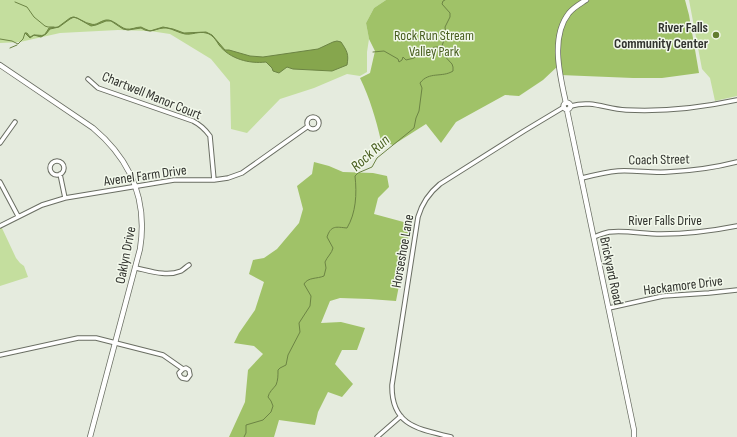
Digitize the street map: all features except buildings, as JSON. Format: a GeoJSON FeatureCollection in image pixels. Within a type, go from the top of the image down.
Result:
{"type":"FeatureCollection","features":[{"type":"Feature","properties":{"kind":"street","name":"Brickyard Road"},"geometry":{"type":"LineString","coordinates":[[586,0],[577,5],[563,22],[559,34],[559,64],[562,87],[609,308],[634,437]]}},
{"type":"Feature","properties":{"kind":"street","name":"Oaklyn Drive"},"geometry":{"type":"LineString","coordinates":[[0,65],[93,128],[102,136],[114,148],[120,157],[136,186],[141,204],[143,223],[142,237],[136,268],[90,437]]}},
{"type":"Feature","properties":{"kind":"street","name":"Chartwell Manor Court"},"geometry":{"type":"LineString","coordinates":[[88,79],[98,88],[193,121],[202,126],[210,136],[214,180]]}},
{"type":"Feature","properties":{"kind":"street","name":"Horseshoe Lane"},"geometry":{"type":"LineString","coordinates":[[451,437],[420,429],[409,424],[397,412],[392,395],[392,385],[418,217],[424,202],[431,192],[440,184],[524,131],[567,106],[588,103],[626,110],[673,110],[737,100]]}},
{"type":"Feature","properties":{"kind":"street"},"geometry":{"type":"LineString","coordinates":[[0,143],[16,122]]}},
{"type":"Feature","properties":{"kind":"street","name":"Avenel Farm Drive"},"geometry":{"type":"LineString","coordinates":[[0,226],[42,205],[65,198],[174,180],[214,180],[228,178],[242,173],[307,127]]}},
{"type":"Feature","properties":{"kind":"street"},"geometry":{"type":"LineString","coordinates":[[60,174],[55,175],[51,172],[50,164],[56,160],[61,161],[64,165],[63,171],[60,174],[65,198]]}},
{"type":"Feature","properties":{"kind":"street","name":"Coach Street"},"geometry":{"type":"LineString","coordinates":[[582,178],[618,171],[665,172],[694,170],[717,167],[737,162]]}},
{"type":"Feature","properties":{"kind":"street"},"geometry":{"type":"LineString","coordinates":[[0,182],[18,216]]}},
{"type":"Feature","properties":{"kind":"street","name":"River Falls Drive"},"geometry":{"type":"LineString","coordinates":[[594,236],[607,232],[618,231],[659,234],[689,233],[719,230],[737,226]]}},
{"type":"Feature","properties":{"kind":"street"},"geometry":{"type":"LineString","coordinates":[[136,268],[170,274],[181,271],[189,265]]}},
{"type":"Feature","properties":{"kind":"street","name":"Hackamore Drive"},"geometry":{"type":"LineString","coordinates":[[609,308],[662,296],[737,290]]}},
{"type":"Feature","properties":{"kind":"street"},"geometry":{"type":"LineString","coordinates":[[0,355],[78,338],[96,338],[163,355],[183,369]]}},
{"type":"Feature","properties":{"kind":"street"},"geometry":{"type":"LineString","coordinates":[[376,437],[401,416]]}},
{"type":"Feature","properties":{"kind":"shaded area"},"geometry":{"type":"Polygon","coordinates":[[[0,0],[386,0],[374,8],[366,23],[369,39],[367,52],[367,72],[360,76],[347,74],[314,88],[280,99],[247,133],[231,129],[230,82],[211,59],[170,34],[150,31],[118,30],[60,33],[20,42],[0,43],[0,0]]]}},
{"type":"Feature","properties":{"kind":"shaded area","name":"River Falls Community Center"},"geometry":{"type":"Polygon","coordinates":[[[689,0],[737,0],[737,96],[715,101],[710,78],[702,69],[689,0]]]}},
{"type":"Feature","properties":{"kind":"shaded area"},"geometry":{"type":"Polygon","coordinates":[[[74,17],[59,27],[50,29],[46,34],[41,37],[34,35],[43,35],[49,28],[58,27],[70,18],[74,17]]]}},
{"type":"Feature","properties":{"kind":"shaded area"},"geometry":{"type":"Polygon","coordinates":[[[77,18],[86,23],[93,24],[109,20],[114,22],[121,27],[126,29],[141,27],[150,31],[141,28],[128,30],[123,29],[111,21],[106,21],[91,26],[77,18]]]}},
{"type":"Feature","properties":{"kind":"shaded area"},"geometry":{"type":"Polygon","coordinates":[[[163,27],[173,29],[184,33],[199,32],[185,34],[167,28],[151,31],[163,27]]]}},
{"type":"Feature","properties":{"kind":"shaded area"},"geometry":{"type":"Polygon","coordinates":[[[201,32],[206,32],[212,35],[225,50],[250,56],[263,57],[318,49],[337,41],[341,42],[346,50],[348,55],[347,65],[332,71],[293,69],[287,67],[279,73],[273,71],[266,62],[240,60],[234,57],[223,50],[210,35],[201,32]]]}},
{"type":"Feature","properties":{"kind":"shaded area"},"geometry":{"type":"Polygon","coordinates":[[[1,226],[16,258],[24,266],[28,277],[0,286],[0,227],[1,226]]]}},
{"type":"Feature","properties":{"kind":"green space","name":"Rock Run Stream Valley Park"},"geometry":{"type":"Polygon","coordinates":[[[386,0],[685,0],[699,73],[662,78],[560,75],[559,65],[543,80],[519,96],[505,95],[456,122],[441,143],[426,124],[393,145],[381,141],[367,94],[360,78],[370,73],[375,51],[369,39],[366,23],[374,8],[386,0]]]}},
{"type":"Feature","properties":{"kind":"green space"},"geometry":{"type":"Polygon","coordinates":[[[314,162],[343,172],[373,173],[387,176],[389,187],[378,198],[374,214],[411,224],[396,301],[340,298],[330,301],[321,323],[341,322],[365,328],[357,350],[342,350],[335,364],[353,384],[342,397],[328,392],[318,412],[315,425],[279,420],[274,437],[229,437],[245,402],[248,370],[263,354],[254,346],[234,343],[255,310],[264,282],[249,274],[253,260],[264,258],[277,249],[299,223],[303,209],[297,186],[312,174],[314,162]]]}},
{"type":"Feature","properties":{"kind":"waterway","name":"Rock Run"},"geometry":{"type":"LineString","coordinates":[[244,437],[246,433],[246,425],[263,420],[271,412],[273,406],[268,397],[276,385],[278,370],[286,365],[288,355],[300,332],[299,323],[310,306],[311,296],[304,284],[310,279],[324,276],[326,268],[325,262],[333,248],[327,237],[330,230],[340,227],[347,228],[350,222],[355,203],[355,176],[358,173],[372,167],[377,158],[414,128],[419,111],[422,88],[420,83],[427,77],[453,71],[452,64],[440,51],[446,35],[445,27],[450,17],[450,13],[442,4],[445,0]]}},
{"type":"Feature","properties":{"kind":"waterway"},"geometry":{"type":"LineString","coordinates":[[15,2],[27,7],[34,17],[45,26],[54,27]]}},
{"type":"Feature","properties":{"kind":"waterway"},"geometry":{"type":"LineString","coordinates":[[0,39],[12,41],[18,44],[23,39],[25,33]]}},
{"type":"Feature","properties":{"kind":"waterway"},"geometry":{"type":"LineString","coordinates":[[10,48],[17,45]]}},
{"type":"Feature","properties":{"kind":"waterway"},"geometry":{"type":"LineString","coordinates":[[373,52],[384,51],[398,59],[399,62],[403,57],[406,60],[414,58],[418,55],[421,56],[427,54],[432,48],[440,47]]}},
{"type":"Feature","properties":{"kind":"place","name":"River Falls Community Center"},"geometry":{"type":"Point","coordinates":[716,35]}}]}
